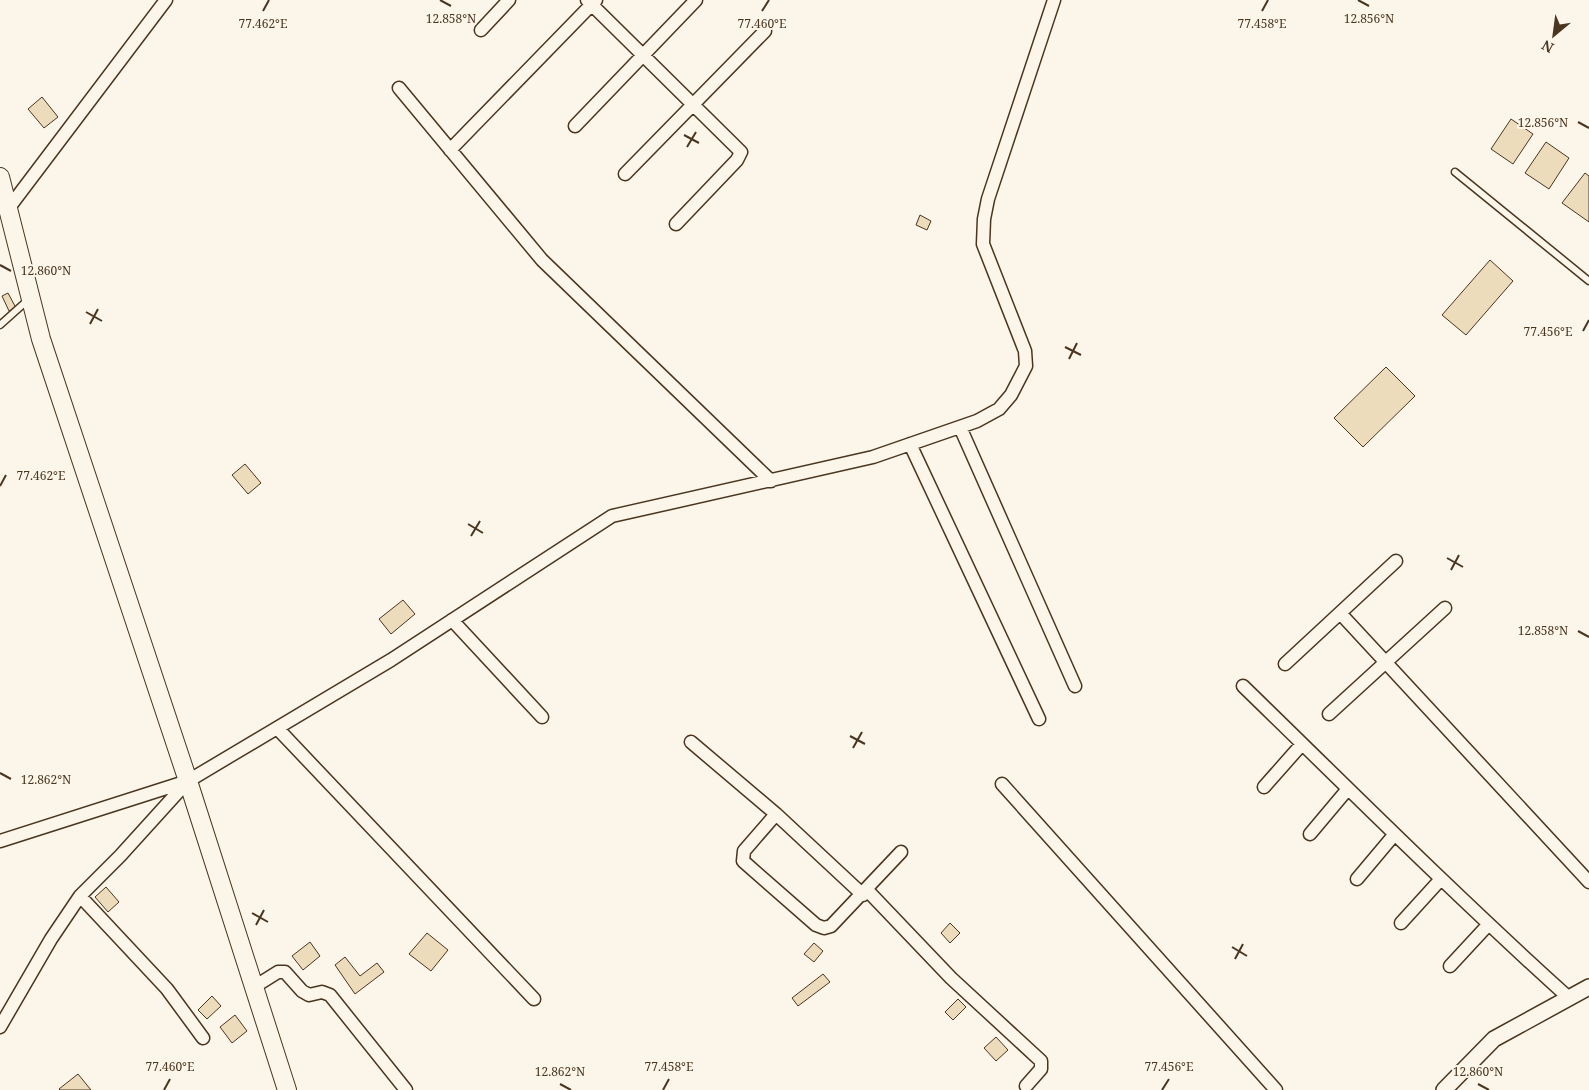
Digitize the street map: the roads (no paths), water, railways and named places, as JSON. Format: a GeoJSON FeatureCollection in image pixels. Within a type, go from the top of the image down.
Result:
{"type":"FeatureCollection","features":[{"type":"Feature","properties":{"kind":"main road"},"geometry":{"type":"LineString","coordinates":[[0,177],[41,339],[188,781],[287,1090]]}},
{"type":"Feature","properties":{"kind":"street"},"geometry":{"type":"LineString","coordinates":[[8,209],[166,0]]}},
{"type":"Feature","properties":{"kind":"street"},"geometry":{"type":"LineString","coordinates":[[481,30],[509,0]]}},
{"type":"Feature","properties":{"kind":"street"},"geometry":{"type":"LineString","coordinates":[[575,126],[696,0]]}},
{"type":"Feature","properties":{"kind":"street"},"geometry":{"type":"LineString","coordinates":[[0,841],[188,781],[392,660],[612,516],[873,457],[977,421],[999,409],[1012,394],[1026,366],[1025,351],[982,244],[984,219],[988,199],[1054,0]]}},
{"type":"Feature","properties":{"kind":"street"},"geometry":{"type":"LineString","coordinates":[[450,150],[592,1],[741,152],[737,160],[676,224]]}},
{"type":"Feature","properties":{"kind":"street"},"geometry":{"type":"LineString","coordinates":[[625,174],[764,31]]}},
{"type":"Feature","properties":{"kind":"street"},"geometry":{"type":"LineString","coordinates":[[398,88],[542,260],[771,481]]}},
{"type":"Feature","properties":{"kind":"street"},"geometry":{"type":"LineString","coordinates":[[960,427],[1075,686]]}},
{"type":"Feature","properties":{"kind":"street"},"geometry":{"type":"LineString","coordinates":[[910,444],[1039,719]]}},
{"type":"Feature","properties":{"kind":"street"},"geometry":{"type":"LineString","coordinates":[[1285,664],[1396,561]]}},
{"type":"Feature","properties":{"kind":"street"},"geometry":{"type":"LineString","coordinates":[[1329,714],[1444,608]]}},
{"type":"Feature","properties":{"kind":"street"},"geometry":{"type":"LineString","coordinates":[[1340,613],[1589,882]]}},
{"type":"Feature","properties":{"kind":"street"},"geometry":{"type":"LineString","coordinates":[[452,620],[542,717]]}},
{"type":"Feature","properties":{"kind":"street"},"geometry":{"type":"LineString","coordinates":[[1243,686],[1347,790],[1488,925],[1569,998]]}},
{"type":"Feature","properties":{"kind":"street"},"geometry":{"type":"LineString","coordinates":[[277,728],[534,999]]}},
{"type":"Feature","properties":{"kind":"street"},"geometry":{"type":"LineString","coordinates":[[691,742],[865,892],[951,978],[1041,1061],[1041,1069],[1026,1089]]}},
{"type":"Feature","properties":{"kind":"street"},"geometry":{"type":"LineString","coordinates":[[1264,787],[1302,744]]}},
{"type":"Feature","properties":{"kind":"street"},"geometry":{"type":"LineString","coordinates":[[1,1022],[51,939],[80,896],[120,856],[188,781]]}},
{"type":"Feature","properties":{"kind":"street"},"geometry":{"type":"LineString","coordinates":[[1002,784],[1276,1090]]}},
{"type":"Feature","properties":{"kind":"street"},"geometry":{"type":"LineString","coordinates":[[1310,834],[1347,790]]}},
{"type":"Feature","properties":{"kind":"street"},"geometry":{"type":"LineString","coordinates":[[776,814],[744,851],[743,861],[816,924],[824,928],[831,926],[901,852]]}},
{"type":"Feature","properties":{"kind":"street"},"geometry":{"type":"LineString","coordinates":[[1357,879],[1394,835]]}},
{"type":"Feature","properties":{"kind":"street"},"geometry":{"type":"LineString","coordinates":[[1401,923],[1441,879]]}},
{"type":"Feature","properties":{"kind":"street"},"geometry":{"type":"LineString","coordinates":[[80,896],[167,989],[203,1038]]}},
{"type":"Feature","properties":{"kind":"street"},"geometry":{"type":"LineString","coordinates":[[1450,966],[1488,925]]}},
{"type":"Feature","properties":{"kind":"street"},"geometry":{"type":"LineString","coordinates":[[254,987],[278,972],[285,972],[302,991],[309,995],[322,992],[330,996],[406,1090]]}},
{"type":"Feature","properties":{"kind":"street"},"geometry":{"type":"LineString","coordinates":[[1447,1089],[1494,1039],[1589,987]]}},
{"type":"Feature","properties":{"kind":"lane"},"geometry":{"type":"LineString","coordinates":[[1455,172],[1589,281]]}},
{"type":"Feature","properties":{"kind":"lane"},"geometry":{"type":"LineString","coordinates":[[0,324],[31,298]]}}]}
